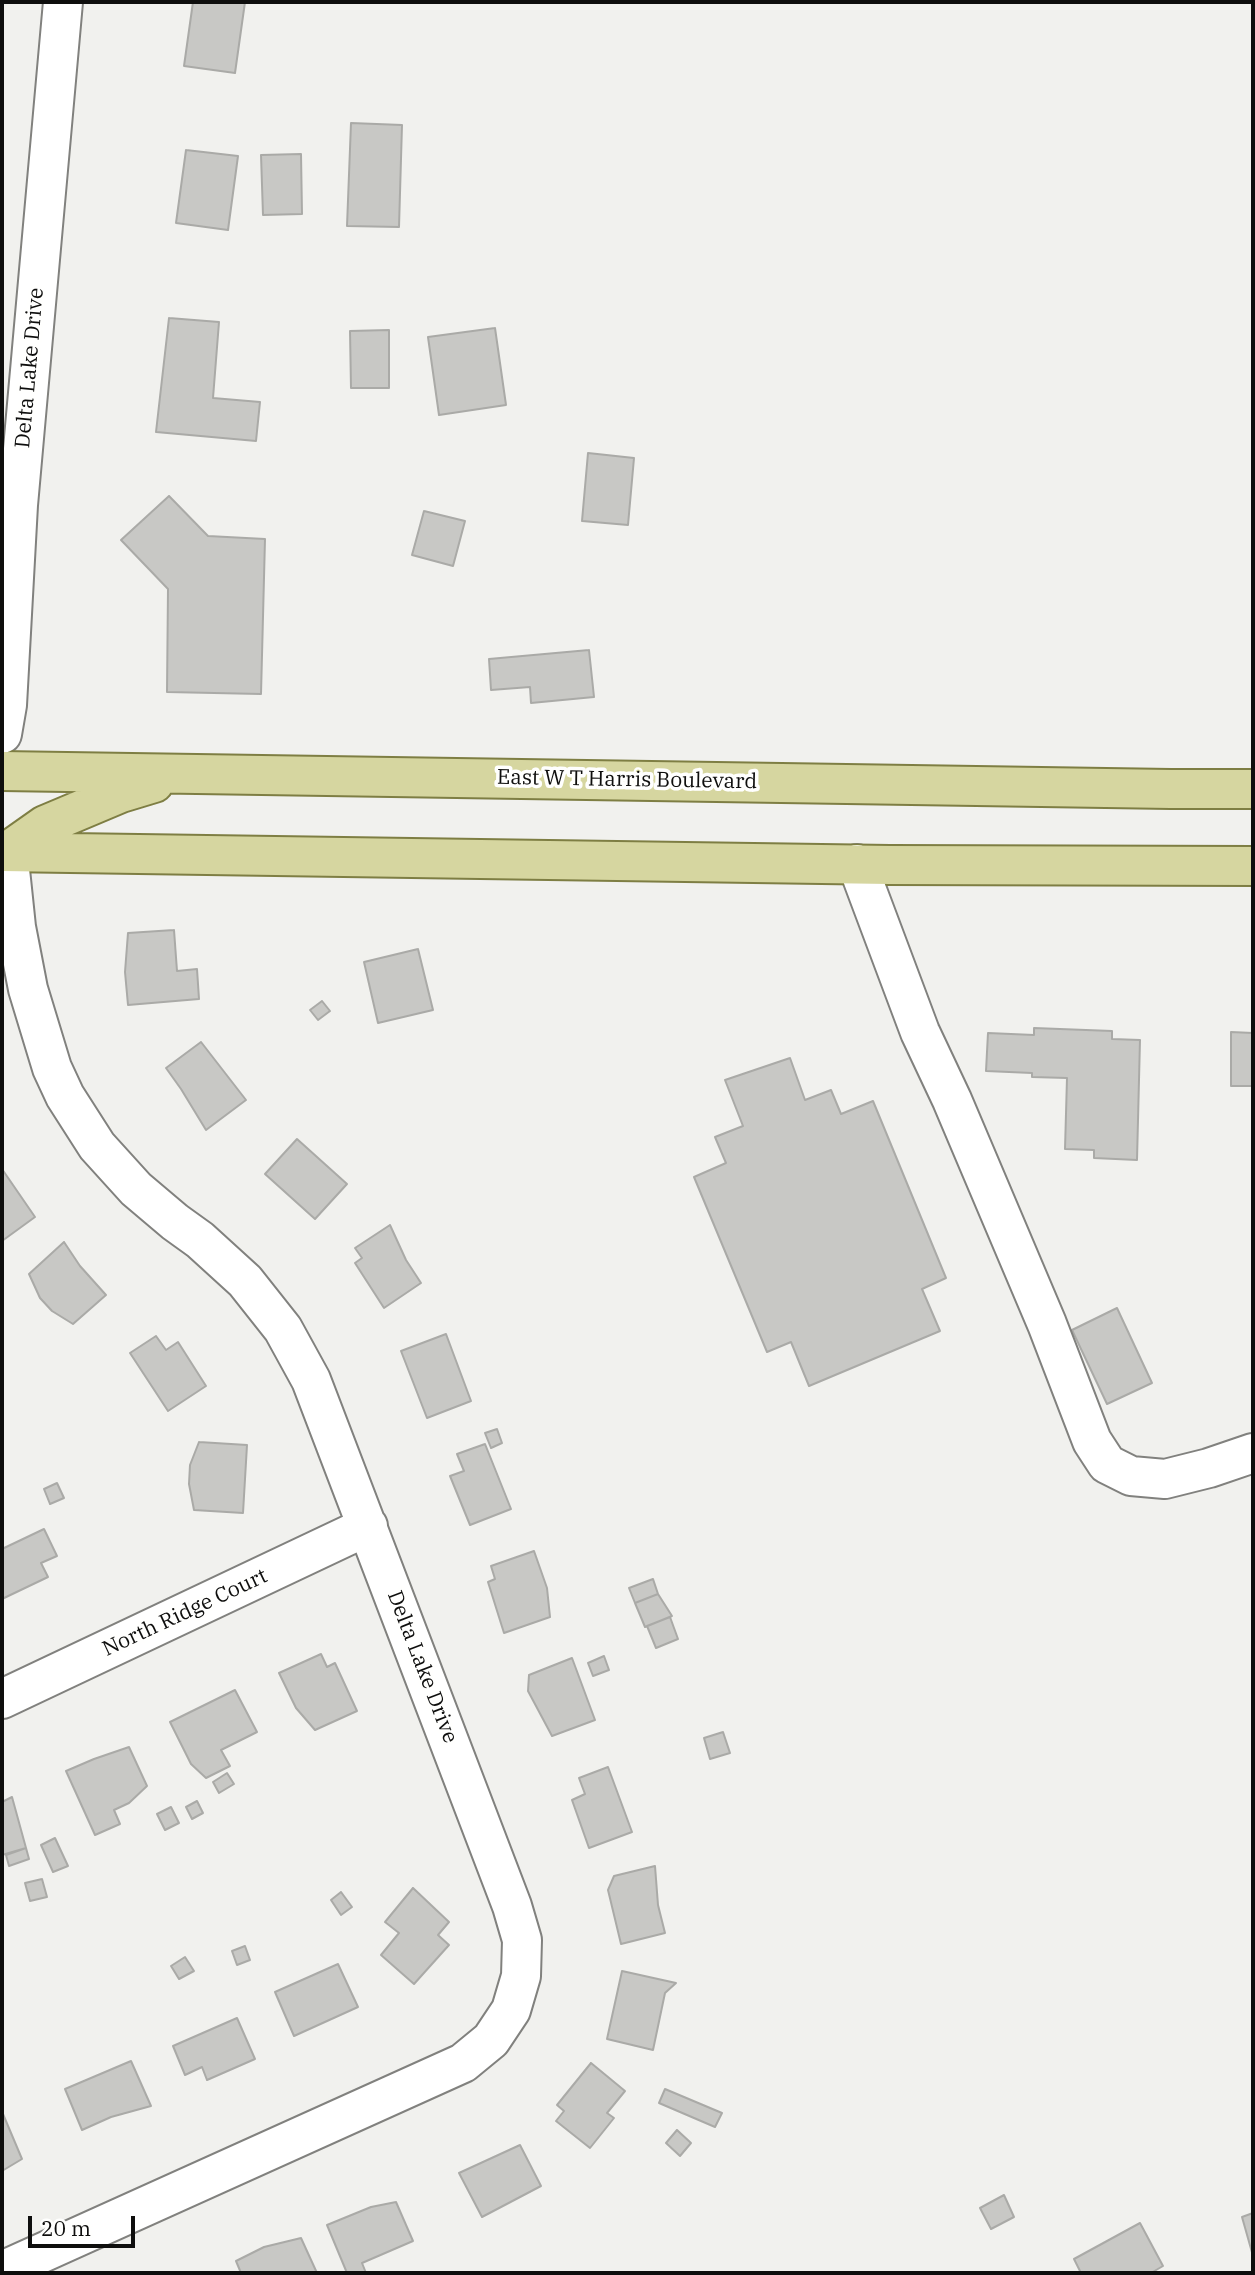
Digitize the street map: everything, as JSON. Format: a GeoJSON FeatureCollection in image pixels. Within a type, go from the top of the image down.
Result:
{"type":"FeatureCollection","features":[{"type":"Feature","properties":{"kind":"main road","name":"East W T Harris Boulevard"},"geometry":{"type":"LineString","coordinates":[[2,771],[1253,789]]}},
{"type":"Feature","properties":{"kind":"main road"},"geometry":{"type":"LineString","coordinates":[[5,851],[45,825],[121,793],[187,774]]}},
{"type":"Feature","properties":{"kind":"main road"},"geometry":{"type":"LineString","coordinates":[[5,851],[857,864],[1253,866]]}},
{"type":"Feature","properties":{"kind":"street","name":"Delta Lake Drive"},"geometry":{"type":"LineString","coordinates":[[2,734],[7,705],[8,574],[15,380],[63,2]]}},
{"type":"Feature","properties":{"kind":"street","name":"Delta Lake Drive"},"geometry":{"type":"LineString","coordinates":[[2,2272],[463,2063],[491,2040],[511,2010],[521,1976],[522,1940],[512,1906],[312,1380],[283,1329],[245,1281],[200,1240],[136,1189],[97,1146],[65,1096],[52,1068],[28,989],[5,851]]}},
{"type":"Feature","properties":{"kind":"street"},"geometry":{"type":"LineString","coordinates":[[857,864],[920,1032],[952,1100],[1047,1324],[1092,1441],[1107,1464],[1131,1476],[1166,1479],[1253,1453]]}},
{"type":"Feature","properties":{"kind":"street","name":"North Ridge Court"},"geometry":{"type":"LineString","coordinates":[[2,1699],[368,1526]]}},
{"type":"Feature","properties":{"kind":"building"},"geometry":{"type":"Polygon","coordinates":[[[193,2],[245,2],[235,73],[184,66],[193,2]]]}},
{"type":"Feature","properties":{"kind":"building"},"geometry":{"type":"Polygon","coordinates":[[[351,123],[402,125],[399,227],[347,226],[351,123]]]}},
{"type":"Feature","properties":{"kind":"building"},"geometry":{"type":"Polygon","coordinates":[[[186,150],[238,156],[228,230],[176,223],[186,150]]]}},
{"type":"Feature","properties":{"kind":"building"},"geometry":{"type":"Polygon","coordinates":[[[301,154],[302,214],[263,215],[261,155],[301,154]]]}},
{"type":"Feature","properties":{"kind":"building"},"geometry":{"type":"Polygon","coordinates":[[[169,318],[219,322],[213,398],[260,402],[256,441],[156,432],[169,318]]]}},
{"type":"Feature","properties":{"kind":"building"},"geometry":{"type":"Polygon","coordinates":[[[495,328],[506,405],[439,415],[428,337],[495,328]]]}},
{"type":"Feature","properties":{"kind":"building"},"geometry":{"type":"Polygon","coordinates":[[[389,330],[389,388],[351,388],[350,331],[389,330]]]}},
{"type":"Feature","properties":{"kind":"building"},"geometry":{"type":"Polygon","coordinates":[[[588,453],[634,458],[628,525],[582,521],[588,453]]]}},
{"type":"Feature","properties":{"kind":"building"},"geometry":{"type":"Polygon","coordinates":[[[169,496],[208,536],[265,539],[261,694],[167,692],[168,589],[121,540],[169,496]]]}},
{"type":"Feature","properties":{"kind":"building"},"geometry":{"type":"Polygon","coordinates":[[[424,511],[465,521],[453,566],[412,555],[424,511]]]}},
{"type":"Feature","properties":{"kind":"building"},"geometry":{"type":"Polygon","coordinates":[[[589,650],[594,697],[531,703],[530,687],[491,690],[489,659],[589,650]]]}},
{"type":"Feature","properties":{"kind":"building"},"geometry":{"type":"Polygon","coordinates":[[[174,930],[177,971],[197,969],[199,999],[128,1005],[125,972],[128,933],[174,930]]]}},
{"type":"Feature","properties":{"kind":"building"},"geometry":{"type":"Polygon","coordinates":[[[418,949],[433,1010],[378,1023],[364,962],[418,949]]]}},
{"type":"Feature","properties":{"kind":"building"},"geometry":{"type":"Polygon","coordinates":[[[322,1001],[330,1011],[318,1020],[310,1010],[322,1001]]]}},
{"type":"Feature","properties":{"kind":"building"},"geometry":{"type":"Polygon","coordinates":[[[1034,1028],[1112,1031],[1112,1039],[1140,1040],[1137,1160],[1094,1158],[1094,1150],[1065,1149],[1067,1078],[986,1071],[988,1033],[1034,1035],[1034,1028]]]}},
{"type":"Feature","properties":{"kind":"building"},"geometry":{"type":"Polygon","coordinates":[[[1231,1032],[1253,1033],[1253,1086],[1231,1086],[1231,1032]]]}},
{"type":"Feature","properties":{"kind":"building"},"geometry":{"type":"Polygon","coordinates":[[[201,1042],[246,1100],[206,1130],[166,1068],[201,1042]]]}},
{"type":"Feature","properties":{"kind":"building"},"geometry":{"type":"Polygon","coordinates":[[[790,1058],[805,1100],[831,1090],[841,1114],[873,1101],[946,1278],[922,1289],[940,1331],[809,1386],[791,1342],[767,1352],[694,1177],[726,1163],[715,1137],[743,1126],[725,1080],[790,1058]]]}},
{"type":"Feature","properties":{"kind":"building"},"geometry":{"type":"Polygon","coordinates":[[[297,1139],[347,1184],[315,1219],[265,1174],[297,1139]]]}},
{"type":"Feature","properties":{"kind":"building"},"geometry":{"type":"Polygon","coordinates":[[[2,1169],[35,1217],[2,1241],[2,1169]]]}},
{"type":"Feature","properties":{"kind":"building"},"geometry":{"type":"Polygon","coordinates":[[[390,1225],[406,1260],[421,1283],[384,1308],[355,1263],[362,1258],[355,1248],[390,1225]]]}},
{"type":"Feature","properties":{"kind":"building"},"geometry":{"type":"Polygon","coordinates":[[[64,1242],[80,1266],[106,1295],[73,1324],[52,1311],[40,1298],[29,1274],[64,1242]]]}},
{"type":"Feature","properties":{"kind":"building"},"geometry":{"type":"Polygon","coordinates":[[[1117,1308],[1152,1383],[1107,1404],[1072,1330],[1117,1308]]]}},
{"type":"Feature","properties":{"kind":"building"},"geometry":{"type":"Polygon","coordinates":[[[446,1334],[471,1401],[427,1418],[401,1351],[446,1334]]]}},
{"type":"Feature","properties":{"kind":"building"},"geometry":{"type":"Polygon","coordinates":[[[156,1336],[166,1350],[178,1342],[206,1386],[168,1411],[130,1353],[156,1336]]]}},
{"type":"Feature","properties":{"kind":"building"},"geometry":{"type":"Polygon","coordinates":[[[497,1429],[502,1443],[491,1448],[485,1433],[497,1429]]]}},
{"type":"Feature","properties":{"kind":"building"},"geometry":{"type":"Polygon","coordinates":[[[199,1442],[247,1445],[243,1513],[194,1510],[189,1484],[190,1465],[199,1442]]]}},
{"type":"Feature","properties":{"kind":"building"},"geometry":{"type":"Polygon","coordinates":[[[485,1444],[511,1509],[470,1525],[450,1476],[464,1471],[457,1454],[485,1444]]]}},
{"type":"Feature","properties":{"kind":"building"},"geometry":{"type":"Polygon","coordinates":[[[57,1483],[64,1498],[50,1504],[44,1489],[57,1483]]]}},
{"type":"Feature","properties":{"kind":"building"},"geometry":{"type":"Polygon","coordinates":[[[44,1529],[57,1556],[41,1563],[48,1577],[2,1599],[2,1549],[44,1529]]]}},
{"type":"Feature","properties":{"kind":"building"},"geometry":{"type":"Polygon","coordinates":[[[534,1551],[547,1588],[550,1617],[504,1633],[488,1582],[495,1579],[491,1566],[534,1551]]]}},
{"type":"Feature","properties":{"kind":"building"},"geometry":{"type":"Polygon","coordinates":[[[653,1579],[658,1594],[635,1603],[629,1588],[653,1579]]]}},
{"type":"Feature","properties":{"kind":"building"},"geometry":{"type":"Polygon","coordinates":[[[658,1594],[672,1616],[645,1627],[635,1603],[658,1594]]]}},
{"type":"Feature","properties":{"kind":"building"},"geometry":{"type":"Polygon","coordinates":[[[670,1617],[678,1639],[656,1648],[647,1626],[670,1617]]]}},
{"type":"Feature","properties":{"kind":"building"},"geometry":{"type":"Polygon","coordinates":[[[321,1654],[327,1667],[335,1663],[357,1711],[315,1730],[296,1708],[279,1673],[321,1654]]]}},
{"type":"Feature","properties":{"kind":"building"},"geometry":{"type":"Polygon","coordinates":[[[604,1656],[609,1670],[593,1676],[588,1663],[604,1656]]]}},
{"type":"Feature","properties":{"kind":"building"},"geometry":{"type":"Polygon","coordinates":[[[572,1658],[595,1720],[552,1736],[528,1691],[529,1675],[572,1658]]]}},
{"type":"Feature","properties":{"kind":"building"},"geometry":{"type":"Polygon","coordinates":[[[235,1690],[257,1732],[221,1750],[230,1766],[206,1778],[191,1764],[170,1722],[235,1690]]]}},
{"type":"Feature","properties":{"kind":"building"},"geometry":{"type":"Polygon","coordinates":[[[723,1732],[730,1753],[710,1759],[704,1738],[723,1732]]]}},
{"type":"Feature","properties":{"kind":"building"},"geometry":{"type":"Polygon","coordinates":[[[129,1747],[147,1786],[129,1803],[114,1810],[120,1824],[95,1835],[66,1771],[129,1747]]]}},
{"type":"Feature","properties":{"kind":"building"},"geometry":{"type":"Polygon","coordinates":[[[608,1767],[632,1832],[589,1848],[572,1800],[585,1794],[579,1778],[608,1767]]]}},
{"type":"Feature","properties":{"kind":"building"},"geometry":{"type":"Polygon","coordinates":[[[227,1773],[234,1784],[219,1793],[213,1782],[227,1773]]]}},
{"type":"Feature","properties":{"kind":"building"},"geometry":{"type":"Polygon","coordinates":[[[12,1797],[26,1848],[2,1855],[2,1802],[12,1797]]]}},
{"type":"Feature","properties":{"kind":"building"},"geometry":{"type":"Polygon","coordinates":[[[197,1801],[203,1813],[192,1819],[186,1807],[197,1801]]]}},
{"type":"Feature","properties":{"kind":"building"},"geometry":{"type":"Polygon","coordinates":[[[171,1807],[179,1823],[165,1830],[157,1814],[171,1807]]]}},
{"type":"Feature","properties":{"kind":"building"},"geometry":{"type":"Polygon","coordinates":[[[55,1838],[68,1866],[53,1872],[41,1845],[55,1838]]]}},
{"type":"Feature","properties":{"kind":"building"},"geometry":{"type":"Polygon","coordinates":[[[26,1848],[29,1859],[9,1866],[6,1855],[26,1848]]]}},
{"type":"Feature","properties":{"kind":"building"},"geometry":{"type":"Polygon","coordinates":[[[655,1866],[658,1905],[665,1933],[621,1944],[608,1890],[614,1876],[655,1866]]]}},
{"type":"Feature","properties":{"kind":"building"},"geometry":{"type":"Polygon","coordinates":[[[42,1879],[47,1897],[30,1901],[25,1883],[42,1879]]]}},
{"type":"Feature","properties":{"kind":"building"},"geometry":{"type":"Polygon","coordinates":[[[413,1888],[449,1922],[438,1935],[449,1945],[414,1984],[381,1955],[399,1933],[385,1922],[413,1888]]]}},
{"type":"Feature","properties":{"kind":"building"},"geometry":{"type":"Polygon","coordinates":[[[341,1892],[352,1907],[341,1915],[331,1900],[341,1892]]]}},
{"type":"Feature","properties":{"kind":"building"},"geometry":{"type":"Polygon","coordinates":[[[245,1946],[250,1960],[237,1965],[232,1951],[245,1946]]]}},
{"type":"Feature","properties":{"kind":"building"},"geometry":{"type":"Polygon","coordinates":[[[185,1957],[194,1971],[179,1979],[171,1966],[185,1957]]]}},
{"type":"Feature","properties":{"kind":"building"},"geometry":{"type":"Polygon","coordinates":[[[338,1964],[358,2007],[294,2036],[275,1992],[338,1964]]]}},
{"type":"Feature","properties":{"kind":"building"},"geometry":{"type":"Polygon","coordinates":[[[622,1971],[676,1983],[665,1993],[653,2050],[607,2039],[622,1971]]]}},
{"type":"Feature","properties":{"kind":"building"},"geometry":{"type":"Polygon","coordinates":[[[237,2018],[255,2059],[207,2080],[202,2067],[185,2075],[173,2046],[237,2018]]]}},
{"type":"Feature","properties":{"kind":"building"},"geometry":{"type":"Polygon","coordinates":[[[131,2061],[151,2106],[111,2117],[82,2130],[65,2089],[131,2061]]]}},
{"type":"Feature","properties":{"kind":"building"},"geometry":{"type":"Polygon","coordinates":[[[591,2063],[625,2091],[607,2113],[614,2118],[590,2148],[556,2121],[564,2111],[557,2105],[591,2063]]]}},
{"type":"Feature","properties":{"kind":"building"},"geometry":{"type":"Polygon","coordinates":[[[665,2089],[722,2113],[715,2127],[659,2103],[665,2089]]]}},
{"type":"Feature","properties":{"kind":"building"},"geometry":{"type":"Polygon","coordinates":[[[2,2115],[22,2159],[2,2171],[2,2115]]]}},
{"type":"Feature","properties":{"kind":"building"},"geometry":{"type":"Polygon","coordinates":[[[677,2130],[691,2143],[680,2156],[666,2143],[677,2130]]]}},
{"type":"Feature","properties":{"kind":"building"},"geometry":{"type":"Polygon","coordinates":[[[520,2145],[541,2186],[482,2217],[459,2173],[520,2145]]]}},
{"type":"Feature","properties":{"kind":"building"},"geometry":{"type":"Polygon","coordinates":[[[1004,2195],[1014,2217],[991,2229],[980,2208],[1004,2195]]]}},
{"type":"Feature","properties":{"kind":"building"},"geometry":{"type":"Polygon","coordinates":[[[396,2202],[413,2241],[362,2263],[366,2273],[347,2273],[327,2225],[371,2207],[396,2202]]]}},
{"type":"Feature","properties":{"kind":"building"},"geometry":{"type":"Polygon","coordinates":[[[1253,2213],[1253,2256],[1242,2217],[1253,2213]]]}},
{"type":"Feature","properties":{"kind":"building"},"geometry":{"type":"Polygon","coordinates":[[[1140,2223],[1163,2266],[1151,2273],[1081,2273],[1074,2259],[1140,2223]]]}},
{"type":"Feature","properties":{"kind":"building"},"geometry":{"type":"Polygon","coordinates":[[[301,2238],[317,2273],[241,2273],[236,2261],[264,2247],[301,2238]]]}}]}
